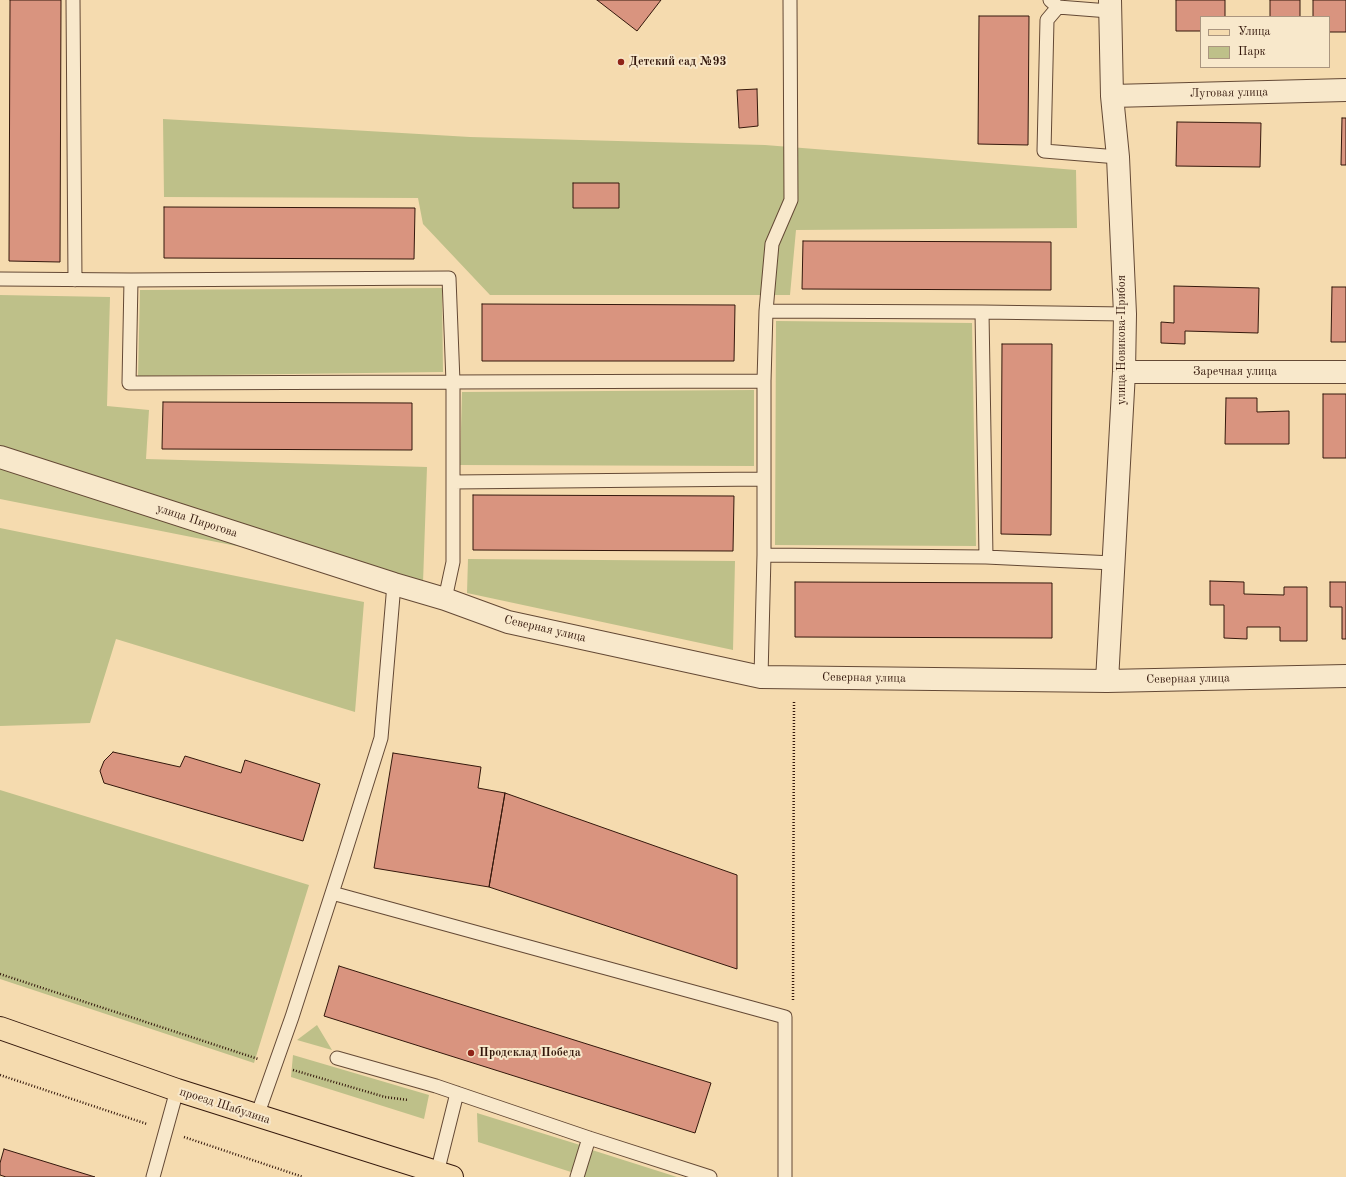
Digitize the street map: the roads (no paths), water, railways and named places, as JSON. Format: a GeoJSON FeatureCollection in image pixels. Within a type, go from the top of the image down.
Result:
{"type":"FeatureCollection","features":[{"type":"Feature","properties":{"kind":"main road","name":"проезд Шабулина"},"geometry":{"type":"LineString","coordinates":[[0,1028],[177,1090],[445,1175]]}},
{"type":"Feature","properties":{"kind":"street","name":"улица Новикова-Прибоя"},"geometry":{"type":"LineString","coordinates":[[1107,681],[1124,372],[1125,314],[1118,157],[1112,96],[1110,6]]}},
{"type":"Feature","properties":{"kind":"street","name":"Луговая улица"},"geometry":{"type":"LineString","coordinates":[[1112,96],[1346,90]]}},
{"type":"Feature","properties":{"kind":"street","name":"Заречная улица"},"geometry":{"type":"LineString","coordinates":[[1124,372],[1346,372]]}},
{"type":"Feature","properties":{"kind":"street","name":"улица Пирогова"},"geometry":{"type":"LineString","coordinates":[[0,458],[394,584]]}},
{"type":"Feature","properties":{"kind":"street","name":"Северная улица"},"geometry":{"type":"LineString","coordinates":[[394,584],[445,599],[508,622],[761,676],[1107,681],[1346,676]]}},
{"type":"Feature","properties":{"kind":"lane"},"geometry":{"type":"LineString","coordinates":[[73,0],[74,280]]}},
{"type":"Feature","properties":{"kind":"lane"},"geometry":{"type":"LineString","coordinates":[[761,676],[764,555],[764,381],[766,311],[772,244],[791,200],[790,0]]}},
{"type":"Feature","properties":{"kind":"lane"},"geometry":{"type":"LineString","coordinates":[[1110,6],[1054,3],[1047,20],[1044,151],[1118,157]]}},
{"type":"Feature","properties":{"kind":"lane"},"geometry":{"type":"LineString","coordinates":[[0,279],[131,280],[449,278],[453,382],[453,562],[445,599]]}},
{"type":"Feature","properties":{"kind":"lane"},"geometry":{"type":"LineString","coordinates":[[131,280],[129,382],[764,381]]}},
{"type":"Feature","properties":{"kind":"lane"},"geometry":{"type":"LineString","coordinates":[[766,311],[1125,314]]}},
{"type":"Feature","properties":{"kind":"lane"},"geometry":{"type":"LineString","coordinates":[[982,312],[986,557]]}},
{"type":"Feature","properties":{"kind":"lane"},"geometry":{"type":"LineString","coordinates":[[453,482],[764,479]]}},
{"type":"Feature","properties":{"kind":"lane"},"geometry":{"type":"LineString","coordinates":[[764,555],[986,557],[1113,563]]}},
{"type":"Feature","properties":{"kind":"lane"},"geometry":{"type":"LineString","coordinates":[[257,1116],[292,1017],[380,738],[394,584]]}},
{"type":"Feature","properties":{"kind":"lane"},"geometry":{"type":"LineString","coordinates":[[332,893],[785,1017],[785,1177]]}},
{"type":"Feature","properties":{"kind":"lane"},"geometry":{"type":"LineString","coordinates":[[337,1058],[457,1093],[710,1177]]}},
{"type":"Feature","properties":{"kind":"lane"},"geometry":{"type":"LineString","coordinates":[[153,1177],[177,1090]]}},
{"type":"Feature","properties":{"kind":"lane"},"geometry":{"type":"LineString","coordinates":[[445,1175],[457,1093]]}},
{"type":"Feature","properties":{"kind":"lane"},"geometry":{"type":"LineString","coordinates":[[577,1177],[589,1138]]}},
{"type":"Feature","properties":{"kind":"place","name":"Детский сад №93"},"geometry":{"type":"Point","coordinates":[621,62]}},
{"type":"Feature","properties":{"kind":"place","name":"Продсклад Победа"},"geometry":{"type":"Point","coordinates":[471,1053]}}]}
